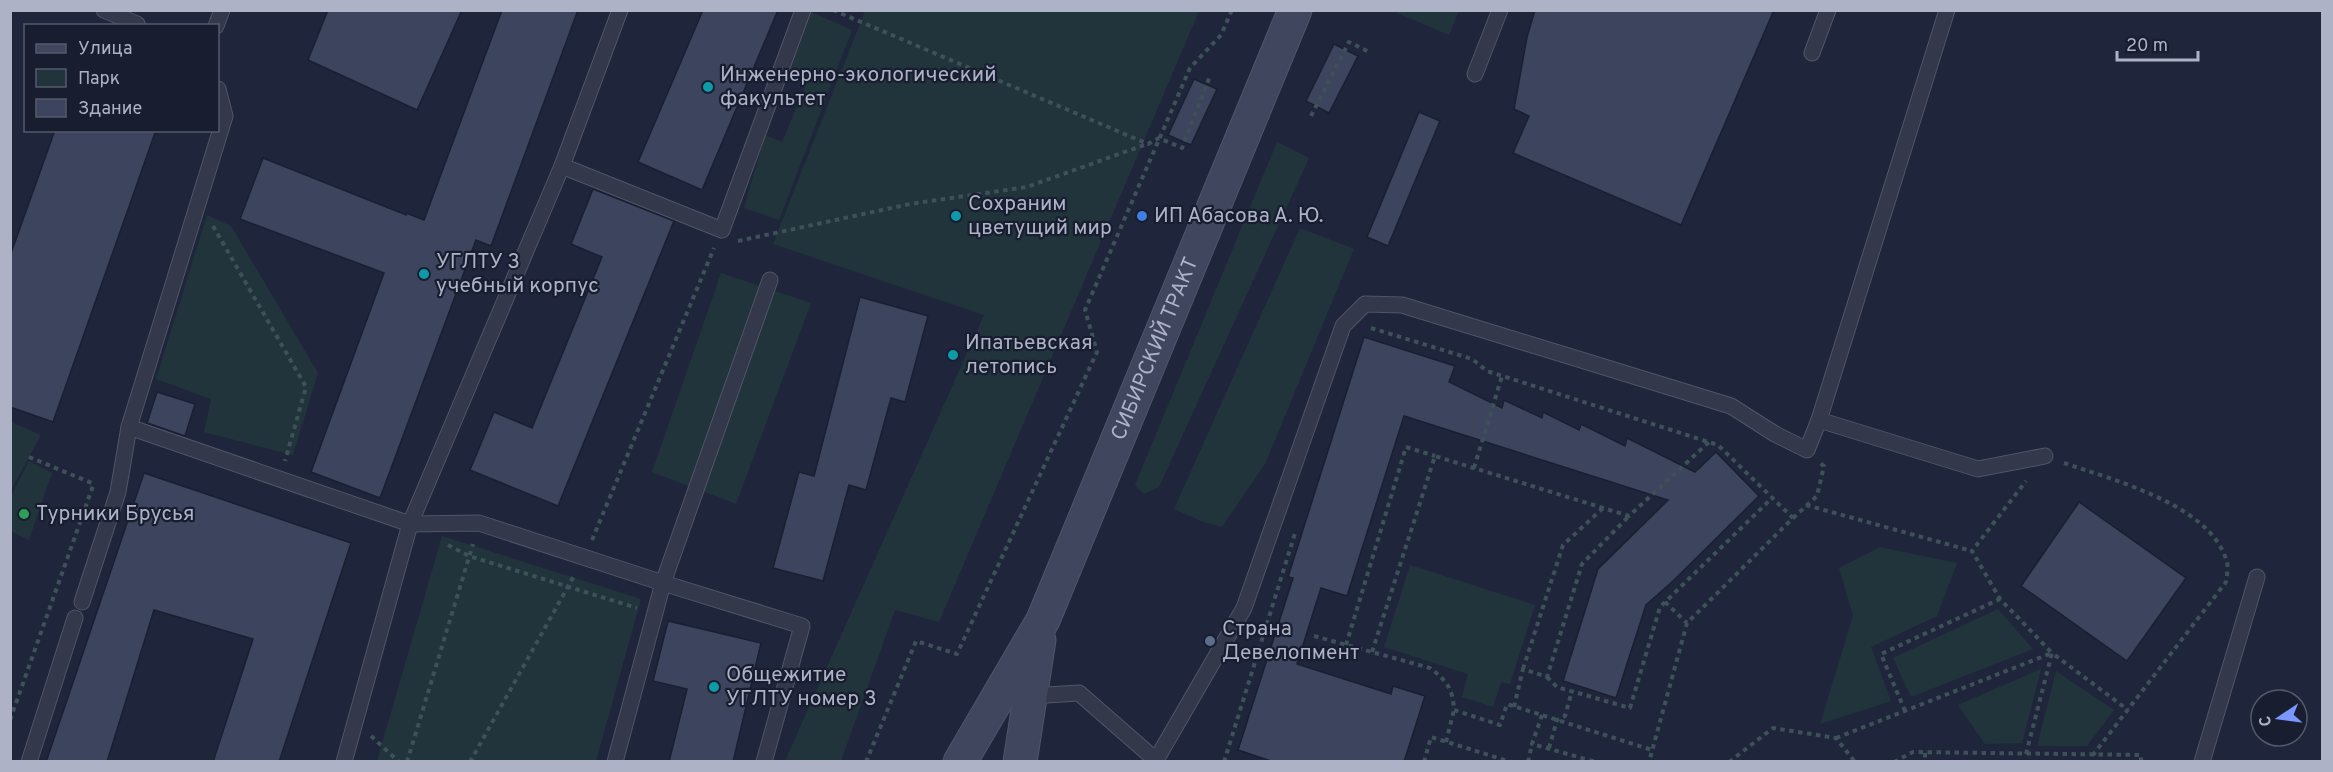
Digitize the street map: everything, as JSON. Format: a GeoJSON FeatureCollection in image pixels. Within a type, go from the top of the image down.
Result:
{"type":"FeatureCollection","features":[{"type":"Feature","properties":{"kind":"main road","name":"СИБИРСКИЙ ТРАКТ"},"geometry":{"type":"LineString","coordinates":[[960,762],[1042,620],[1295,10]]}},
{"type":"Feature","properties":{"kind":"main road","name":"СИБИРСКИЙ ТРАКТ"},"geometry":{"type":"LineString","coordinates":[[1020,762],[1042,620]]}},
{"type":"Feature","properties":{"kind":"lane"},"geometry":{"type":"LineString","coordinates":[[104,10],[140,20]]}},
{"type":"Feature","properties":{"kind":"lane"},"geometry":{"type":"LineString","coordinates":[[344,762],[410,524],[562,165],[620,10]]}},
{"type":"Feature","properties":{"kind":"lane"},"geometry":{"type":"LineString","coordinates":[[562,165],[722,230],[803,10]]}},
{"type":"Feature","properties":{"kind":"lane"},"geometry":{"type":"LineString","coordinates":[[1474,74],[1500,10]]}},
{"type":"Feature","properties":{"kind":"lane"},"geometry":{"type":"LineString","coordinates":[[1812,53],[1828,10]]}},
{"type":"Feature","properties":{"kind":"lane"},"geometry":{"type":"LineString","coordinates":[[1030,696],[1079,693],[1157,761],[1244,608],[1343,326],[1365,304],[1402,305],[1731,406],[1775,434],[1807,450],[1819,420],[1947,10]]}},
{"type":"Feature","properties":{"kind":"lane"},"geometry":{"type":"LineString","coordinates":[[82,602],[118,492],[129,427],[225,116],[219,93]]}},
{"type":"Feature","properties":{"kind":"lane"},"geometry":{"type":"LineString","coordinates":[[615,762],[663,583],[770,280]]}},
{"type":"Feature","properties":{"kind":"lane"},"geometry":{"type":"LineString","coordinates":[[1819,420],[1978,469],[2045,456]]}},
{"type":"Feature","properties":{"kind":"lane"},"geometry":{"type":"LineString","coordinates":[[129,427],[410,524],[479,523],[802,626],[764,762]]}},
{"type":"Feature","properties":{"kind":"lane"},"geometry":{"type":"LineString","coordinates":[[2202,762],[2257,577]]}},
{"type":"Feature","properties":{"kind":"lane"},"geometry":{"type":"LineString","coordinates":[[29,762],[75,618]]}},
{"type":"Feature","properties":{"kind":"path"},"geometry":{"type":"LineString","coordinates":[[833,10],[1148,144]]}},
{"type":"Feature","properties":{"kind":"path"},"geometry":{"type":"LineString","coordinates":[[866,762],[916,640],[957,654],[1097,352],[1085,310],[1190,68],[1221,35],[1232,10]]}},
{"type":"Feature","properties":{"kind":"path"},"geometry":{"type":"LineString","coordinates":[[1311,116],[1349,42],[1371,53]]}},
{"type":"Feature","properties":{"kind":"path"},"geometry":{"type":"LineString","coordinates":[[1159,138],[1182,148],[1210,76]]}},
{"type":"Feature","properties":{"kind":"path"},"geometry":{"type":"LineString","coordinates":[[737,242],[910,204],[1027,187],[1159,138]]}},
{"type":"Feature","properties":{"kind":"path"},"geometry":{"type":"LineString","coordinates":[[199,202],[306,387],[279,478]]}},
{"type":"Feature","properties":{"kind":"path"},"geometry":{"type":"LineString","coordinates":[[470,762],[585,558],[722,230]]}},
{"type":"Feature","properties":{"kind":"path"},"geometry":{"type":"LineString","coordinates":[[1360,325],[1472,360],[1487,371],[1718,445],[1793,518]]}},
{"type":"Feature","properties":{"kind":"path"},"geometry":{"type":"LineString","coordinates":[[1474,468],[1502,376]]}},
{"type":"Feature","properties":{"kind":"path"},"geometry":{"type":"LineString","coordinates":[[1547,677],[1582,564],[1708,442]]}},
{"type":"Feature","properties":{"kind":"path"},"geometry":{"type":"LineString","coordinates":[[1346,645],[1406,447],[1629,516]]}},
{"type":"Feature","properties":{"kind":"path"},"geometry":{"type":"LineString","coordinates":[[1649,762],[1687,622],[1816,496],[1824,466],[1807,450]]}},
{"type":"Feature","properties":{"kind":"path"},"geometry":{"type":"LineString","coordinates":[[1372,652],[1435,456]]}},
{"type":"Feature","properties":{"kind":"path"},"geometry":{"type":"LineString","coordinates":[[1972,551],[2045,456],[2164,498],[2214,534],[2227,560],[2226,582],[2093,755]]}},
{"type":"Feature","properties":{"kind":"path"},"geometry":{"type":"LineString","coordinates":[[29,457],[118,492]]}},
{"type":"Feature","properties":{"kind":"path"},"geometry":{"type":"LineString","coordinates":[[10,720],[94,483]]}},
{"type":"Feature","properties":{"kind":"path"},"geometry":{"type":"LineString","coordinates":[[1523,669],[1547,677],[1557,687],[1630,708],[1660,607],[1772,498]]}},
{"type":"Feature","properties":{"kind":"path"},"geometry":{"type":"LineString","coordinates":[[1806,505],[1972,551],[2000,599],[2052,653],[2128,710]]}},
{"type":"Feature","properties":{"kind":"path"},"geometry":{"type":"LineString","coordinates":[[1514,706],[1523,669],[1563,545],[1603,508]]}},
{"type":"Feature","properties":{"kind":"path"},"geometry":{"type":"LineString","coordinates":[[407,762],[479,523]]}},
{"type":"Feature","properties":{"kind":"path"},"geometry":{"type":"LineString","coordinates":[[410,524],[469,556],[655,614]]}},
{"type":"Feature","properties":{"kind":"path"},"geometry":{"type":"LineString","coordinates":[[1224,762],[1298,526]]}},
{"type":"Feature","properties":{"kind":"path"},"geometry":{"type":"LineString","coordinates":[[1905,711],[1881,654],[2000,599]]}},
{"type":"Feature","properties":{"kind":"path"},"geometry":{"type":"LineString","coordinates":[[1665,602],[1687,622]]}},
{"type":"Feature","properties":{"kind":"path"},"geometry":{"type":"LineString","coordinates":[[1314,636],[1430,669],[1443,678],[1453,695],[1454,710],[1446,742]]}},
{"type":"Feature","properties":{"kind":"path"},"geometry":{"type":"LineString","coordinates":[[1729,762],[1773,728],[1836,738],[2052,653]]}},
{"type":"Feature","properties":{"kind":"path"},"geometry":{"type":"LineString","coordinates":[[2026,754],[2052,653]]}},
{"type":"Feature","properties":{"kind":"path"},"geometry":{"type":"LineString","coordinates":[[1549,748],[1557,720],[1565,716],[1572,691]]}},
{"type":"Feature","properties":{"kind":"path"},"geometry":{"type":"LineString","coordinates":[[1454,710],[1500,725],[1507,704],[1652,750]]}},
{"type":"Feature","properties":{"kind":"path"},"geometry":{"type":"LineString","coordinates":[[1528,762],[1542,715]]}},
{"type":"Feature","properties":{"kind":"path"},"geometry":{"type":"LineString","coordinates":[[355,721],[399,762]]}},
{"type":"Feature","properties":{"kind":"path"},"geometry":{"type":"LineString","coordinates":[[1424,762],[1431,737],[1511,762]]}},
{"type":"Feature","properties":{"kind":"path"},"geometry":{"type":"LineString","coordinates":[[1836,738],[1855,762]]}},
{"type":"Feature","properties":{"kind":"path"},"geometry":{"type":"LineString","coordinates":[[1532,744],[1596,762]]}},
{"type":"Feature","properties":{"kind":"path"},"geometry":{"type":"LineString","coordinates":[[1893,762],[1913,752],[2141,755],[2141,762]]}},
{"type":"Feature","properties":{"kind":"path"},"geometry":{"type":"LineString","coordinates":[[1925,753],[1925,762]]}},
{"type":"Feature","properties":{"kind":"path"},"geometry":{"type":"LineString","coordinates":[[2101,755],[2101,762]]}},
{"type":"Feature","properties":{"kind":"green space"},"geometry":{"type":"Polygon","coordinates":[[[1398,10],[1459,11],[1449,35],[1397,13],[1398,10]]]}},
{"type":"Feature","properties":{"kind":"green space"},"geometry":{"type":"Polygon","coordinates":[[[865,11],[1199,11],[939,622],[895,610],[841,761],[785,761],[984,315],[773,244],[865,11]]]}},
{"type":"Feature","properties":{"kind":"green space"},"geometry":{"type":"Polygon","coordinates":[[[811,12],[852,30],[779,220],[744,208],[765,135],[782,142],[805,87],[788,76],[811,12]]]}},
{"type":"Feature","properties":{"kind":"green space"},"geometry":{"type":"Polygon","coordinates":[[[1277,142],[1309,158],[1159,487],[1144,494],[1135,485],[1277,142]]]}},
{"type":"Feature","properties":{"kind":"green space"},"geometry":{"type":"Polygon","coordinates":[[[207,215],[231,226],[318,373],[293,455],[204,432],[211,399],[156,379],[207,215]]]}},
{"type":"Feature","properties":{"kind":"green space"},"geometry":{"type":"Polygon","coordinates":[[[1300,228],[1354,249],[1265,464],[1222,527],[1201,521],[1174,509],[1300,228]]]}},
{"type":"Feature","properties":{"kind":"green space"},"geometry":{"type":"Polygon","coordinates":[[[721,273],[811,303],[736,504],[652,472],[721,273]]]}},
{"type":"Feature","properties":{"kind":"green space"},"geometry":{"type":"Polygon","coordinates":[[[11,422],[41,435],[11,490],[11,422]]]}},
{"type":"Feature","properties":{"kind":"green space","name":"Турники Брусья"},"geometry":{"type":"Polygon","coordinates":[[[29,461],[52,473],[29,540],[11,531],[11,496],[29,461]]]}},
{"type":"Feature","properties":{"kind":"green space"},"geometry":{"type":"Polygon","coordinates":[[[442,536],[641,599],[596,761],[377,761],[442,536]]]}},
{"type":"Feature","properties":{"kind":"green space"},"geometry":{"type":"Polygon","coordinates":[[[1880,547],[1957,563],[1937,616],[1871,647],[1891,701],[1820,724],[1853,616],[1839,568],[1880,547]]]}},
{"type":"Feature","properties":{"kind":"green space"},"geometry":{"type":"Polygon","coordinates":[[[1410,565],[1535,605],[1510,684],[1501,682],[1493,707],[1462,697],[1468,674],[1384,647],[1410,565]]]}},
{"type":"Feature","properties":{"kind":"green space"},"geometry":{"type":"Polygon","coordinates":[[[1998,609],[2033,649],[1911,697],[1893,658],[1998,609]]]}},
{"type":"Feature","properties":{"kind":"green space"},"geometry":{"type":"Polygon","coordinates":[[[2041,669],[2022,743],[1985,744],[1958,705],[2041,669]]]}},
{"type":"Feature","properties":{"kind":"green space"},"geometry":{"type":"Polygon","coordinates":[[[2056,671],[2114,710],[2087,746],[2037,746],[2056,671]]]}},
{"type":"Feature","properties":{"kind":"building"},"geometry":{"type":"Polygon","coordinates":[[[328,10],[462,10],[417,110],[308,60],[328,10]]]}},
{"type":"Feature","properties":{"kind":"building","name":"УГЛТУ 3 учебный корпус"},"geometry":{"type":"Polygon","coordinates":[[[502,10],[578,10],[491,246],[476,240],[380,498],[311,472],[384,273],[240,219],[263,158],[406,215],[406,213],[424,220],[502,10]]]}},
{"type":"Feature","properties":{"kind":"building","name":"Инженерно-экологический факультет"},"geometry":{"type":"Polygon","coordinates":[[[703,10],[778,10],[702,190],[638,162],[703,10]]]}},
{"type":"Feature","properties":{"kind":"building"},"geometry":{"type":"Polygon","coordinates":[[[1535,10],[1774,10],[1681,225],[1513,153],[1529,116],[1514,109],[1527,37],[1535,10]]]}},
{"type":"Feature","properties":{"kind":"building"},"geometry":{"type":"Polygon","coordinates":[[[1334,44],[1358,56],[1329,113],[1306,101],[1334,44]]]}},
{"type":"Feature","properties":{"kind":"building"},"geometry":{"type":"Polygon","coordinates":[[[1194,79],[1217,89],[1191,145],[1168,135],[1194,79]]]}},
{"type":"Feature","properties":{"kind":"building"},"geometry":{"type":"Polygon","coordinates":[[[1419,112],[1440,121],[1388,246],[1367,237],[1419,112]]]}},
{"type":"Feature","properties":{"kind":"building"},"geometry":{"type":"Polygon","coordinates":[[[54,132],[155,132],[53,422],[10,407],[10,256],[54,132]]]}},
{"type":"Feature","properties":{"kind":"building"},"geometry":{"type":"Polygon","coordinates":[[[593,189],[674,221],[558,506],[470,470],[494,412],[532,428],[602,257],[571,244],[593,189]]]}},
{"type":"Feature","properties":{"kind":"building"},"geometry":{"type":"Polygon","coordinates":[[[860,297],[928,316],[905,402],[891,398],[866,490],[849,485],[823,581],[773,568],[799,472],[814,476],[860,297]]]}},
{"type":"Feature","properties":{"kind":"building"},"geometry":{"type":"Polygon","coordinates":[[[1364,337],[1455,366],[1449,382],[1502,408],[1504,400],[1542,418],[1543,412],[1579,430],[1581,424],[1625,446],[1627,438],[1695,472],[1716,452],[1759,496],[1646,605],[1616,698],[1563,681],[1598,569],[1668,500],[1404,416],[1347,596],[1321,588],[1297,664],[1391,694],[1393,686],[1425,696],[1404,762],[1274,762],[1238,750],[1293,578],[1288,577],[1364,337]]]}},
{"type":"Feature","properties":{"kind":"building"},"geometry":{"type":"Polygon","coordinates":[[[157,392],[195,404],[185,436],[147,423],[157,392]]]}},
{"type":"Feature","properties":{"kind":"building"},"geometry":{"type":"Polygon","coordinates":[[[144,473],[351,543],[279,762],[213,762],[253,639],[154,610],[107,762],[46,762],[144,473]]]}},
{"type":"Feature","properties":{"kind":"building"},"geometry":{"type":"Polygon","coordinates":[[[2079,502],[2186,578],[2127,661],[2021,586],[2079,502]]]}},
{"type":"Feature","properties":{"kind":"building","name":"Общежитие УГЛТУ номер 3"},"geometry":{"type":"Polygon","coordinates":[[[668,621],[761,643],[733,762],[669,762],[687,689],[653,681],[668,621]]]}},
{"type":"Feature","properties":{"kind":"place","name":"Инженерно-экологический факультет"},"geometry":{"type":"Point","coordinates":[708,87]}},
{"type":"Feature","properties":{"kind":"place","name":"Сохраним цветущий мир"},"geometry":{"type":"Point","coordinates":[956,216]}},
{"type":"Feature","properties":{"kind":"place","name":"ИП Абасова А. Ю."},"geometry":{"type":"Point","coordinates":[1142,216]}},
{"type":"Feature","properties":{"kind":"place","name":"УГЛТУ 3 учебный корпус"},"geometry":{"type":"Point","coordinates":[424,274]}},
{"type":"Feature","properties":{"kind":"place","name":"Ипатьевская летопись"},"geometry":{"type":"Point","coordinates":[953,355]}},
{"type":"Feature","properties":{"kind":"place","name":"Турники Брусья"},"geometry":{"type":"Point","coordinates":[24,514]}},
{"type":"Feature","properties":{"kind":"place","name":"Страна Девелопмент"},"geometry":{"type":"Point","coordinates":[1210,641]}},
{"type":"Feature","properties":{"kind":"place","name":"Общежитие УГЛТУ номер 3"},"geometry":{"type":"Point","coordinates":[714,687]}}]}
